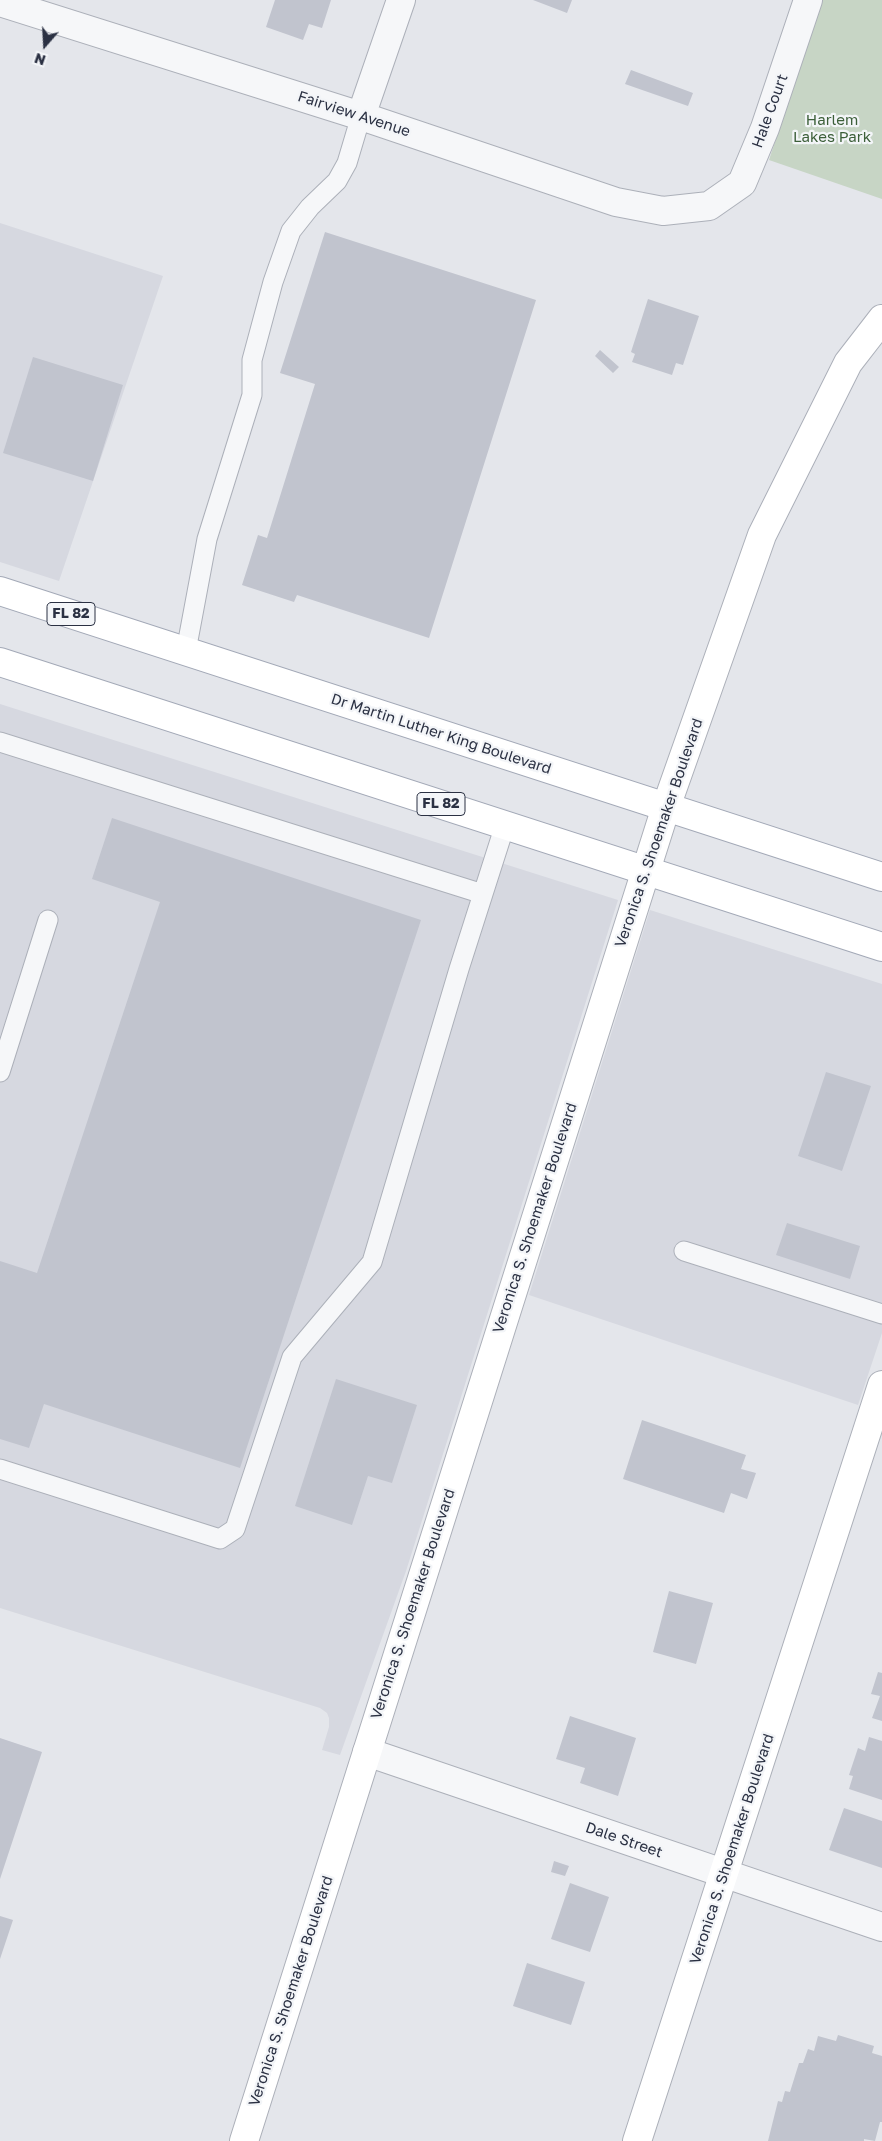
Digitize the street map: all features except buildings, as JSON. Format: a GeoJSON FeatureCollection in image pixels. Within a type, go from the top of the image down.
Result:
{"type":"FeatureCollection","features":[{"type":"Feature","properties":{"kind":"street"},"geometry":{"type":"LineString","coordinates":[[361,116],[401,0]]}},
{"type":"Feature","properties":{"kind":"street","name":"Hale Court"},"geometry":{"type":"LineString","coordinates":[[709,206],[742,183],[765,128],[808,0]]}},
{"type":"Feature","properties":{"kind":"street","name":"Fairview Avenue"},"geometry":{"type":"LineString","coordinates":[[0,2],[361,116],[616,202],[662,211],[709,206]]}},
{"type":"Feature","properties":{"kind":"street","name":"Veronica S. Shoemaker Boulevard"},"geometry":{"type":"LineString","coordinates":[[244,2141],[666,807],[762,535],[848,363],[882,319]]}},
{"type":"Feature","properties":{"kind":"street","name":"Dr Martin Luther King Boulevard"},"geometry":{"type":"LineString","coordinates":[[4,595],[186,651],[882,876]]}},
{"type":"Feature","properties":{"kind":"street","name":"FL 82"},"geometry":{"type":"LineString","coordinates":[[0,662],[882,947]]}},
{"type":"Feature","properties":{"kind":"street","name":"Veronica S. Shoemaker Boulevard"},"geometry":{"type":"LineString","coordinates":[[637,2141],[724,1874],[876,1424],[882,1385]]}},
{"type":"Feature","properties":{"kind":"street","name":"Dale Street"},"geometry":{"type":"LineString","coordinates":[[367,1752],[882,1927]]}},
{"type":"Feature","properties":{"kind":"lane"},"geometry":{"type":"LineString","coordinates":[[186,651],[207,539],[252,395],[252,360],[273,282],[290,231],[310,207],[337,182],[348,163],[361,116]]}},
{"type":"Feature","properties":{"kind":"lane"},"geometry":{"type":"LineString","coordinates":[[0,742],[483,894]]}},
{"type":"Feature","properties":{"kind":"lane"},"geometry":{"type":"LineString","coordinates":[[0,1469],[220,1540],[235,1529],[292,1357],[372,1262],[505,825]]}},
{"type":"Feature","properties":{"kind":"lane"},"geometry":{"type":"LineString","coordinates":[[0,1072],[48,920]]}},
{"type":"Feature","properties":{"kind":"lane"},"geometry":{"type":"LineString","coordinates":[[684,1251],[882,1314]]}},
{"type":"Feature","properties":{"kind":"shaded area"},"geometry":{"type":"Polygon","coordinates":[[[0,223],[163,276],[59,581],[0,562],[0,223]]]}},
{"type":"Feature","properties":{"kind":"shaded area"},"geometry":{"type":"Polygon","coordinates":[[[0,704],[618,900],[406,1571],[340,1755],[322,1750],[329,1727],[329,1718],[327,1713],[320,1708],[0,1608],[0,704]]]}},
{"type":"Feature","properties":{"kind":"shaded area"},"geometry":{"type":"Polygon","coordinates":[[[650,910],[882,984],[882,1333],[858,1405],[529,1295],[650,910]]]}},
{"type":"Feature","properties":{"kind":"green space","name":"Harlem Lakes Park"},"geometry":{"type":"Polygon","coordinates":[[[822,0],[882,0],[882,199],[769,160],[822,0]]]}}]}
